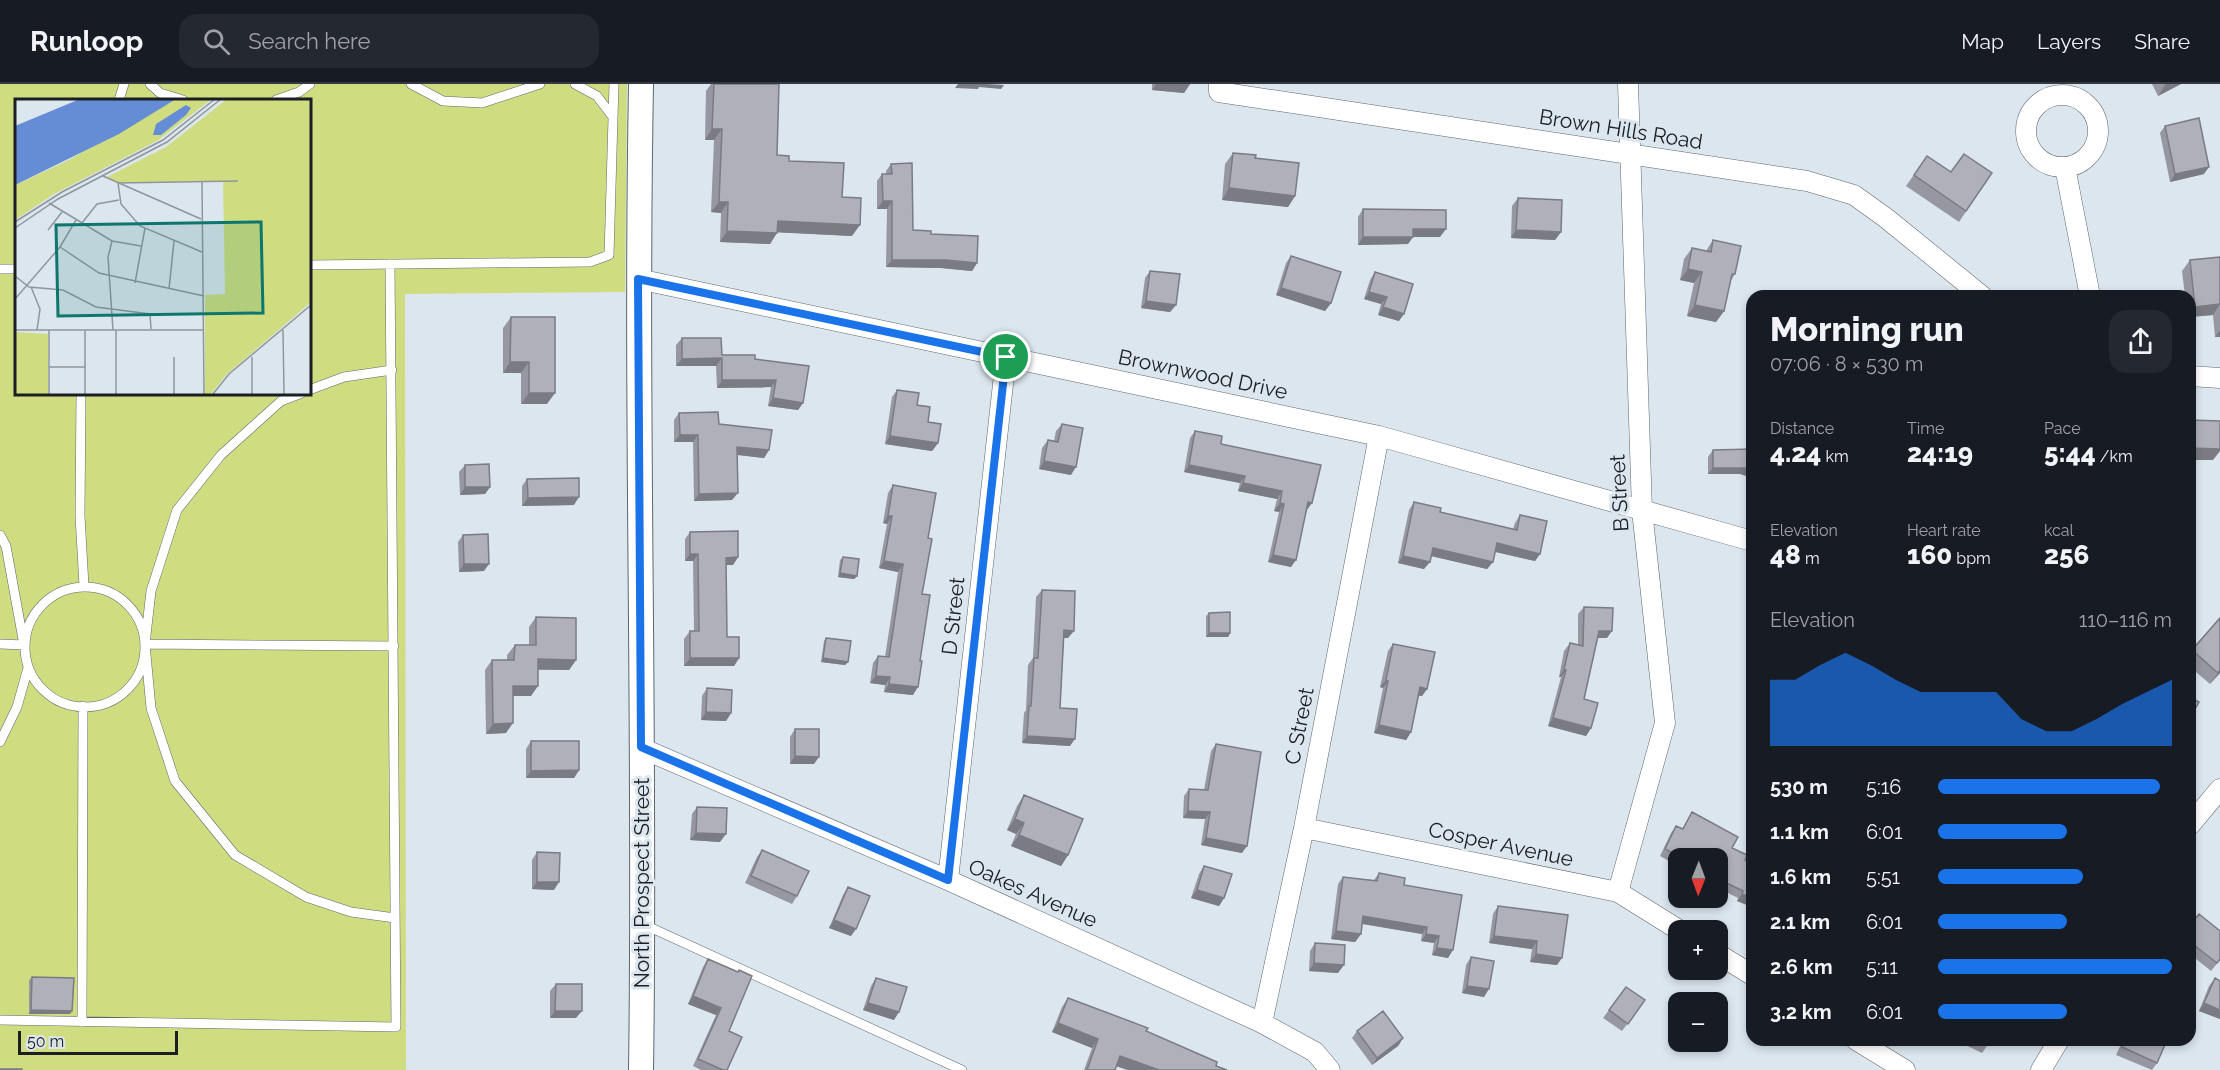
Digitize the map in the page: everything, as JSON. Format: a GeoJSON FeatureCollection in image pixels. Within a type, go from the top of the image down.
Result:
{"type":"FeatureCollection","features":[{"type":"Feature","properties":{"kind":"street","name":"North Prospect Street"},"geometry":{"type":"LineString","coordinates":[[641,84],[638,279],[643,924],[641,1070]]}},
{"type":"Feature","properties":{"kind":"street","name":"B Street"},"geometry":{"type":"LineString","coordinates":[[1618,892],[1665,723],[1642,510],[1628,84]]}},
{"type":"Feature","properties":{"kind":"street","name":"Brown Hills Road"},"geometry":{"type":"LineString","coordinates":[[1219,88],[1630,155],[1807,181],[1854,195],[1975,290]]}},
{"type":"Feature","properties":{"kind":"street"},"geometry":{"type":"LineString","coordinates":[[2065,167],[2089,290]]}},
{"type":"Feature","properties":{"kind":"street","name":"Brownwood Drive"},"geometry":{"type":"LineString","coordinates":[[638,279],[1380,436],[1746,539]]}},
{"type":"Feature","properties":{"kind":"street","name":"D Street"},"geometry":{"type":"LineString","coordinates":[[948,880],[1006,357]]}},
{"type":"Feature","properties":{"kind":"street"},"geometry":{"type":"LineString","coordinates":[[2196,376],[2220,378]]}},
{"type":"Feature","properties":{"kind":"street","name":"C Street"},"geometry":{"type":"LineString","coordinates":[[1262,1023],[1304,828],[1380,436]]}},
{"type":"Feature","properties":{"kind":"street","name":"Oakes Avenue"},"geometry":{"type":"LineString","coordinates":[[641,747],[948,880],[1262,1023],[1315,1052],[1330,1070]]}},
{"type":"Feature","properties":{"kind":"street"},"geometry":{"type":"LineString","coordinates":[[2196,818],[2220,789]]}},
{"type":"Feature","properties":{"kind":"street","name":"Cosper Avenue"},"geometry":{"type":"LineString","coordinates":[[1304,828],[1618,892],[1668,923]]}},
{"type":"Feature","properties":{"kind":"street"},"geometry":{"type":"LineString","coordinates":[[1728,960],[1746,971]]}},
{"type":"Feature","properties":{"kind":"street"},"geometry":{"type":"LineString","coordinates":[[1866,1046],[1905,1070]]}},
{"type":"Feature","properties":{"kind":"street"},"geometry":{"type":"LineString","coordinates":[[2041,1070],[2055,1046]]}},
{"type":"Feature","properties":{"kind":"lane"},"geometry":{"type":"LineString","coordinates":[[119,99],[124,84]]}},
{"type":"Feature","properties":{"kind":"lane"},"geometry":{"type":"LineString","coordinates":[[150,84],[160,93],[180,99]]}},
{"type":"Feature","properties":{"kind":"lane"},"geometry":{"type":"LineString","coordinates":[[279,99],[299,92],[310,84]]}},
{"type":"Feature","properties":{"kind":"lane"},"geometry":{"type":"LineString","coordinates":[[411,84],[443,101],[482,103],[540,84]]}},
{"type":"Feature","properties":{"kind":"lane"},"geometry":{"type":"LineString","coordinates":[[574,84],[597,96],[613,117]]}},
{"type":"Feature","properties":{"kind":"lane"},"geometry":{"type":"LineString","coordinates":[[310,265],[590,262],[609,255],[614,84]]}},
{"type":"Feature","properties":{"kind":"lane"},"geometry":{"type":"LineString","coordinates":[[0,1020],[396,1027],[390,264]]}},
{"type":"Feature","properties":{"kind":"lane"},"geometry":{"type":"LineString","coordinates":[[310,390],[344,377],[392,370]]}},
{"type":"Feature","properties":{"kind":"lane"},"geometry":{"type":"LineString","coordinates":[[81,394],[80,516],[84,586]]}},
{"type":"Feature","properties":{"kind":"lane"},"geometry":{"type":"LineString","coordinates":[[0,535],[6,546],[11,567],[28,668],[39,686],[51,696],[70,705],[91,707],[111,701],[126,691],[139,675],[143,665],[151,591],[177,510],[221,455],[281,401],[299,394]]}},
{"type":"Feature","properties":{"kind":"lane"},"geometry":{"type":"LineString","coordinates":[[24,645],[28,624],[44,602],[70,588],[84,586],[100,588],[123,599],[141,623],[146,644],[151,708],[175,781],[235,855],[306,897],[351,912],[395,918]]}},
{"type":"Feature","properties":{"kind":"lane"},"geometry":{"type":"LineString","coordinates":[[0,644],[24,645]]}},
{"type":"Feature","properties":{"kind":"lane"},"geometry":{"type":"LineString","coordinates":[[146,644],[394,646]]}},
{"type":"Feature","properties":{"kind":"lane"},"geometry":{"type":"LineString","coordinates":[[0,742],[17,707],[28,668]]}},
{"type":"Feature","properties":{"kind":"lane"},"geometry":{"type":"LineString","coordinates":[[82,706],[82,1022]]}},
{"type":"Feature","properties":{"kind":"lane"},"geometry":{"type":"LineString","coordinates":[[643,924],[962,1070]]}},
{"type":"Feature","properties":{"kind":"green space"},"geometry":{"type":"Polygon","coordinates":[[[0,84],[627,84],[625,292],[405,294],[406,1070],[0,1070],[0,84]]]}},
{"type":"Feature","properties":{"kind":"building"},"geometry":{"type":"Polygon","coordinates":[[[714,84],[779,84],[777,155],[789,156],[789,161],[844,163],[842,197],[861,198],[860,225],[778,221],[777,233],[727,231],[728,202],[719,202],[722,129],[712,129],[714,84]]]}},
{"type":"Feature","properties":{"kind":"building"},"geometry":{"type":"Polygon","coordinates":[[[2199,118],[2209,167],[2175,174],[2165,126],[2199,118]]]}},
{"type":"Feature","properties":{"kind":"building"},"geometry":{"type":"Polygon","coordinates":[[[1233,153],[1299,163],[1295,196],[1229,188],[1233,153]]]}},
{"type":"Feature","properties":{"kind":"building"},"geometry":{"type":"Polygon","coordinates":[[[1964,154],[1992,173],[1966,211],[1914,175],[1927,156],[1951,172],[1964,154]]]}},
{"type":"Feature","properties":{"kind":"building"},"geometry":{"type":"Polygon","coordinates":[[[912,163],[913,230],[931,231],[931,234],[978,236],[977,263],[946,260],[892,260],[892,201],[883,201],[882,174],[892,174],[891,164],[912,163]]]}},
{"type":"Feature","properties":{"kind":"building"},"geometry":{"type":"Polygon","coordinates":[[[1518,198],[1562,200],[1561,232],[1516,230],[1518,198]]]}},
{"type":"Feature","properties":{"kind":"building"},"geometry":{"type":"Polygon","coordinates":[[[1363,209],[1446,210],[1446,229],[1413,229],[1413,237],[1363,237],[1363,209]]]}},
{"type":"Feature","properties":{"kind":"building"},"geometry":{"type":"Polygon","coordinates":[[[1713,240],[1741,246],[1724,311],[1695,305],[1702,272],[1688,269],[1692,248],[1711,252],[1713,240]]]}},
{"type":"Feature","properties":{"kind":"building"},"geometry":{"type":"Polygon","coordinates":[[[1291,256],[1341,272],[1331,303],[1281,288],[1291,256]]]}},
{"type":"Feature","properties":{"kind":"building"},"geometry":{"type":"Polygon","coordinates":[[[2220,257],[2220,304],[2196,307],[2196,290],[2193,290],[2190,260],[2220,257]]]}},
{"type":"Feature","properties":{"kind":"building"},"geometry":{"type":"Polygon","coordinates":[[[1150,271],[1180,274],[1176,305],[1146,301],[1150,271]]]}},
{"type":"Feature","properties":{"kind":"building"},"geometry":{"type":"Polygon","coordinates":[[[1375,272],[1413,284],[1404,314],[1383,307],[1387,297],[1369,292],[1375,272]]]}},
{"type":"Feature","properties":{"kind":"building"},"geometry":{"type":"Polygon","coordinates":[[[511,317],[555,317],[555,393],[529,393],[529,362],[510,362],[511,317]]]}},
{"type":"Feature","properties":{"kind":"building"},"geometry":{"type":"Polygon","coordinates":[[[682,338],[721,338],[722,355],[755,355],[755,359],[809,366],[803,403],[773,398],[776,380],[722,380],[722,358],[682,359],[682,338]]]}},
{"type":"Feature","properties":{"kind":"building"},"geometry":{"type":"Polygon","coordinates":[[[897,390],[919,393],[917,405],[930,407],[928,422],[941,424],[938,443],[890,436],[897,390]]]}},
{"type":"Feature","properties":{"kind":"building"},"geometry":{"type":"Polygon","coordinates":[[[718,412],[719,424],[772,430],[769,450],[737,447],[738,493],[699,494],[698,435],[680,435],[679,413],[718,412]]]}},
{"type":"Feature","properties":{"kind":"building"},"geometry":{"type":"Polygon","coordinates":[[[2196,420],[2220,421],[2220,449],[2196,448],[2196,420]]]}},
{"type":"Feature","properties":{"kind":"building"},"geometry":{"type":"Polygon","coordinates":[[[1062,424],[1083,428],[1076,467],[1044,461],[1048,440],[1058,442],[1062,424]]]}},
{"type":"Feature","properties":{"kind":"building"},"geometry":{"type":"Polygon","coordinates":[[[1195,431],[1222,436],[1221,444],[1321,465],[1312,503],[1308,502],[1296,560],[1273,555],[1284,504],[1280,503],[1282,491],[1243,483],[1245,476],[1189,465],[1195,431]]]}},
{"type":"Feature","properties":{"kind":"building"},"geometry":{"type":"Polygon","coordinates":[[[1746,449],[1746,468],[1713,468],[1713,450],[1746,449]]]}},
{"type":"Feature","properties":{"kind":"building"},"geometry":{"type":"Polygon","coordinates":[[[489,464],[490,487],[465,487],[465,465],[489,464]]]}},
{"type":"Feature","properties":{"kind":"building"},"geometry":{"type":"Polygon","coordinates":[[[579,478],[579,497],[528,498],[527,479],[579,478]]]}},
{"type":"Feature","properties":{"kind":"building"},"geometry":{"type":"Polygon","coordinates":[[[893,485],[936,493],[928,538],[932,539],[922,594],[930,595],[918,687],[889,684],[890,677],[876,676],[878,656],[889,657],[903,564],[884,561],[892,516],[888,516],[893,485]]]}},
{"type":"Feature","properties":{"kind":"building"},"geometry":{"type":"Polygon","coordinates":[[[1414,502],[1441,508],[1440,512],[1517,530],[1520,515],[1547,521],[1540,554],[1497,543],[1493,562],[1433,548],[1430,562],[1403,556],[1414,502]]]}},
{"type":"Feature","properties":{"kind":"building"},"geometry":{"type":"Polygon","coordinates":[[[738,531],[738,557],[726,558],[727,637],[739,637],[739,658],[690,658],[690,631],[699,631],[698,554],[690,554],[690,532],[738,531]]]}},
{"type":"Feature","properties":{"kind":"building"},"geometry":{"type":"Polygon","coordinates":[[[488,534],[489,564],[464,564],[463,535],[488,534]]]}},
{"type":"Feature","properties":{"kind":"building"},"geometry":{"type":"Polygon","coordinates":[[[843,557],[859,559],[857,576],[840,573],[843,557]]]}},
{"type":"Feature","properties":{"kind":"building"},"geometry":{"type":"Polygon","coordinates":[[[1042,590],[1075,591],[1074,631],[1064,630],[1060,708],[1077,709],[1075,739],[1027,736],[1034,658],[1038,658],[1042,590]]]}},
{"type":"Feature","properties":{"kind":"building"},"geometry":{"type":"Polygon","coordinates":[[[1584,607],[1613,608],[1612,631],[1599,631],[1584,699],[1598,703],[1591,728],[1553,718],[1566,670],[1564,669],[1570,643],[1583,646],[1584,607]]]}},
{"type":"Feature","properties":{"kind":"building"},"geometry":{"type":"Polygon","coordinates":[[[1230,612],[1230,633],[1209,633],[1209,613],[1230,612]]]}},
{"type":"Feature","properties":{"kind":"building"},"geometry":{"type":"Polygon","coordinates":[[[536,617],[576,618],[576,660],[538,659],[538,686],[513,686],[513,723],[493,724],[492,660],[514,660],[515,645],[536,645],[536,617]]]}},
{"type":"Feature","properties":{"kind":"building"},"geometry":{"type":"Polygon","coordinates":[[[2220,618],[2220,670],[2218,673],[2196,654],[2196,645],[2220,618]]]}},
{"type":"Feature","properties":{"kind":"building"},"geometry":{"type":"Polygon","coordinates":[[[826,638],[851,641],[848,662],[823,658],[826,638]]]}},
{"type":"Feature","properties":{"kind":"building"},"geometry":{"type":"Polygon","coordinates":[[[1393,644],[1435,652],[1427,689],[1420,687],[1411,732],[1379,725],[1393,644]]]}},
{"type":"Feature","properties":{"kind":"building"},"geometry":{"type":"Polygon","coordinates":[[[707,688],[732,690],[731,713],[706,712],[707,688]]]}},
{"type":"Feature","properties":{"kind":"building"},"geometry":{"type":"Polygon","coordinates":[[[795,729],[819,729],[819,757],[795,756],[795,729]]]}},
{"type":"Feature","properties":{"kind":"building"},"geometry":{"type":"Polygon","coordinates":[[[531,741],[579,741],[579,770],[531,771],[531,741]]]}},
{"type":"Feature","properties":{"kind":"building"},"geometry":{"type":"Polygon","coordinates":[[[1216,744],[1261,752],[1247,846],[1206,838],[1210,812],[1188,811],[1189,789],[1208,790],[1216,744]]]}},
{"type":"Feature","properties":{"kind":"building"},"geometry":{"type":"Polygon","coordinates":[[[1024,795],[1083,819],[1068,855],[1019,835],[1024,823],[1015,819],[1024,795]]]}},
{"type":"Feature","properties":{"kind":"building"},"geometry":{"type":"Polygon","coordinates":[[[697,807],[727,808],[726,834],[696,833],[697,807]]]}},
{"type":"Feature","properties":{"kind":"building"},"geometry":{"type":"Polygon","coordinates":[[[1692,812],[1738,837],[1732,848],[1746,855],[1746,896],[1742,894],[1743,891],[1728,884],[1728,848],[1665,849],[1676,826],[1683,829],[1692,812]]]}},
{"type":"Feature","properties":{"kind":"building"},"geometry":{"type":"Polygon","coordinates":[[[762,850],[809,871],[797,896],[751,876],[762,850]]]}},
{"type":"Feature","properties":{"kind":"building"},"geometry":{"type":"Polygon","coordinates":[[[537,852],[560,853],[559,882],[537,882],[537,852]]]}},
{"type":"Feature","properties":{"kind":"building"},"geometry":{"type":"Polygon","coordinates":[[[1204,866],[1232,874],[1224,898],[1197,890],[1204,866]]]}},
{"type":"Feature","properties":{"kind":"building"},"geometry":{"type":"Polygon","coordinates":[[[1379,873],[1405,878],[1404,885],[1462,895],[1453,950],[1437,948],[1439,936],[1426,934],[1427,927],[1363,916],[1361,934],[1336,931],[1343,877],[1377,881],[1379,873]]]}},
{"type":"Feature","properties":{"kind":"building"},"geometry":{"type":"Polygon","coordinates":[[[848,887],[870,896],[856,929],[834,920],[848,887]]]}},
{"type":"Feature","properties":{"kind":"building"},"geometry":{"type":"Polygon","coordinates":[[[1498,906],[1568,915],[1562,958],[1536,954],[1537,941],[1494,936],[1498,906]]]}},
{"type":"Feature","properties":{"kind":"building"},"geometry":{"type":"Polygon","coordinates":[[[2199,914],[2220,931],[2220,959],[2217,963],[2196,947],[2196,918],[2199,914]]]}},
{"type":"Feature","properties":{"kind":"building"},"geometry":{"type":"Polygon","coordinates":[[[1315,943],[1345,945],[1344,965],[1314,963],[1315,943]]]}},
{"type":"Feature","properties":{"kind":"building"},"geometry":{"type":"Polygon","coordinates":[[[1471,957],[1494,961],[1489,989],[1467,986],[1471,957]]]}},
{"type":"Feature","properties":{"kind":"building"},"geometry":{"type":"Polygon","coordinates":[[[708,959],[752,976],[729,1031],[742,1037],[727,1070],[698,1059],[721,1008],[693,996],[708,959]]]}},
{"type":"Feature","properties":{"kind":"building"},"geometry":{"type":"Polygon","coordinates":[[[32,977],[74,978],[72,1011],[31,1010],[32,977]]]}},
{"type":"Feature","properties":{"kind":"building"},"geometry":{"type":"Polygon","coordinates":[[[876,978],[907,987],[899,1012],[868,1003],[876,978]]]}},
{"type":"Feature","properties":{"kind":"building"},"geometry":{"type":"Polygon","coordinates":[[[2215,978],[2220,981],[2220,1010],[2204,1003],[2215,978]]]}},
{"type":"Feature","properties":{"kind":"building"},"geometry":{"type":"Polygon","coordinates":[[[556,984],[582,984],[582,1011],[555,1011],[556,984]]]}},
{"type":"Feature","properties":{"kind":"building"},"geometry":{"type":"Polygon","coordinates":[[[1626,987],[1645,1000],[1628,1024],[1609,1010],[1626,987]]]}},
{"type":"Feature","properties":{"kind":"building"},"geometry":{"type":"Polygon","coordinates":[[[1068,998],[1148,1028],[1146,1031],[1217,1062],[1216,1066],[1227,1070],[1159,1070],[1120,1056],[1115,1070],[1087,1070],[1098,1039],[1058,1023],[1068,998]]]}},
{"type":"Feature","properties":{"kind":"building"},"geometry":{"type":"Polygon","coordinates":[[[1383,1011],[1403,1038],[1377,1058],[1357,1031],[1383,1011]]]}},
{"type":"Feature","properties":{"kind":"building"},"geometry":{"type":"Polygon","coordinates":[[[2122,1046],[2164,1046],[2157,1063],[2122,1046]]]}},
{"type":"Feature","properties":{"kind":"route"},"geometry":{"type":"LineString","coordinates":[[638,279],[1006,357],[948,880],[641,747],[638,279]]}}]}
